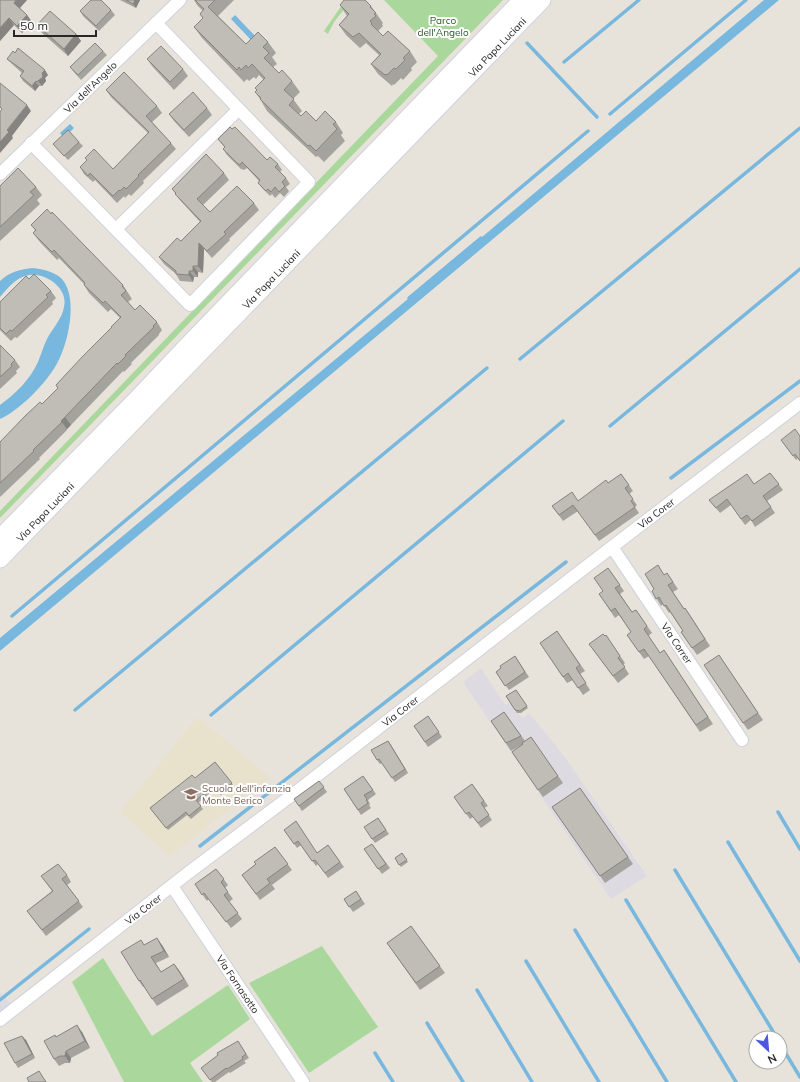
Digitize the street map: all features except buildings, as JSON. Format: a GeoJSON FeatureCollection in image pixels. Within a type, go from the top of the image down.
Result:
{"type":"FeatureCollection","features":[{"type":"Feature","properties":{"kind":"main road","name":"Via Papa Luciani"},"geometry":{"type":"LineString","coordinates":[[0,538],[136,400],[522,0]]}},
{"type":"Feature","properties":{"kind":"main road","name":"Via Papa Luciani"},"geometry":{"type":"LineString","coordinates":[[0,559],[542,0]]}},
{"type":"Feature","properties":{"kind":"street","name":"Via dell'Angelo"},"geometry":{"type":"LineString","coordinates":[[0,174],[180,0]]}},
{"type":"Feature","properties":{"kind":"street"},"geometry":{"type":"LineString","coordinates":[[31,143],[190,304],[309,182],[156,24]]}},
{"type":"Feature","properties":{"kind":"street"},"geometry":{"type":"LineString","coordinates":[[116,230],[238,110]]}},
{"type":"Feature","properties":{"kind":"street","name":"Via Corer"},"geometry":{"type":"LineString","coordinates":[[0,1020],[800,403]]}},
{"type":"Feature","properties":{"kind":"street","name":"Via Correr"},"geometry":{"type":"LineString","coordinates":[[612,547],[742,740]]}},
{"type":"Feature","properties":{"kind":"street","name":"Via Fornasotto"},"geometry":{"type":"LineString","coordinates":[[172,886],[303,1082]]}},
{"type":"Feature","properties":{"kind":"shaded area"},"geometry":{"type":"Polygon","coordinates":[[[481,668],[505,705],[511,702],[523,718],[529,713],[548,736],[566,759],[647,876],[611,899],[463,682],[481,668]]]}},
{"type":"Feature","properties":{"kind":"shaded area","name":"Scuola dell'infanzia Monte Berico"},"geometry":{"type":"Polygon","coordinates":[[[197,717],[270,777],[170,856],[120,812],[197,717]]]}},
{"type":"Feature","properties":{"kind":"shaded area"},"geometry":{"type":"Polygon","coordinates":[[[0,992],[15,1008],[0,1020],[0,992]]]}},
{"type":"Feature","properties":{"kind":"green space","name":"Parco dell'Angelo"},"geometry":{"type":"Polygon","coordinates":[[[384,0],[503,0],[0,518],[0,511],[438,56],[384,0]]]}},
{"type":"Feature","properties":{"kind":"green space"},"geometry":{"type":"Polygon","coordinates":[[[342,5],[346,7],[334,22],[328,34],[324,31],[342,5]]]}},
{"type":"Feature","properties":{"kind":"green space"},"geometry":{"type":"Polygon","coordinates":[[[322,946],[378,1027],[309,1073],[249,983],[322,946]]]}},
{"type":"Feature","properties":{"kind":"green space"},"geometry":{"type":"Polygon","coordinates":[[[103,958],[152,1036],[228,985],[250,1019],[190,1063],[203,1082],[124,1082],[72,982],[103,958]]]}},
{"type":"Feature","properties":{"kind":"water"},"geometry":{"type":"Polygon","coordinates":[[[764,0],[779,0],[0,651],[0,638],[444,269],[764,0]]]}},
{"type":"Feature","properties":{"kind":"water"},"geometry":{"type":"Polygon","coordinates":[[[235,15],[256,37],[252,41],[231,19],[235,15]]]}},
{"type":"Feature","properties":{"kind":"water"},"geometry":{"type":"Polygon","coordinates":[[[70,124],[74,128],[64,138],[60,133],[70,124]]]}},
{"type":"Feature","properties":{"kind":"water"},"geometry":{"type":"Polygon","coordinates":[[[33,268],[56,274],[62,279],[67,287],[70,298],[70,323],[60,358],[45,381],[15,410],[0,419],[0,405],[17,391],[35,369],[44,345],[59,320],[64,307],[65,300],[60,288],[49,279],[36,275],[29,275],[20,278],[0,297],[0,281],[7,275],[24,269],[33,268]]]}},
{"type":"Feature","properties":{"kind":"waterway"},"geometry":{"type":"LineString","coordinates":[[564,62],[639,0]]}},
{"type":"Feature","properties":{"kind":"waterway"},"geometry":{"type":"LineString","coordinates":[[610,114],[746,0]]}},
{"type":"Feature","properties":{"kind":"waterway"},"geometry":{"type":"LineString","coordinates":[[527,43],[597,117]]}},
{"type":"Feature","properties":{"kind":"waterway"},"geometry":{"type":"LineString","coordinates":[[520,359],[800,128]]}},
{"type":"Feature","properties":{"kind":"waterway"},"geometry":{"type":"LineString","coordinates":[[12,616],[588,131]]}},
{"type":"Feature","properties":{"kind":"waterway"},"geometry":{"type":"LineString","coordinates":[[409,298],[481,238]]}},
{"type":"Feature","properties":{"kind":"waterway"},"geometry":{"type":"LineString","coordinates":[[610,426],[800,269]]}},
{"type":"Feature","properties":{"kind":"waterway"},"geometry":{"type":"LineString","coordinates":[[75,710],[487,368]]}},
{"type":"Feature","properties":{"kind":"waterway"},"geometry":{"type":"LineString","coordinates":[[671,478],[800,381]]}},
{"type":"Feature","properties":{"kind":"waterway"},"geometry":{"type":"LineString","coordinates":[[211,715],[563,421]]}},
{"type":"Feature","properties":{"kind":"waterway"},"geometry":{"type":"LineString","coordinates":[[200,846],[566,562]]}},
{"type":"Feature","properties":{"kind":"waterway"},"geometry":{"type":"LineString","coordinates":[[778,812],[800,849]]}},
{"type":"Feature","properties":{"kind":"waterway"},"geometry":{"type":"LineString","coordinates":[[728,842],[800,961]]}},
{"type":"Feature","properties":{"kind":"waterway"},"geometry":{"type":"LineString","coordinates":[[675,870],[772,1030]]}},
{"type":"Feature","properties":{"kind":"waterway"},"geometry":{"type":"LineString","coordinates":[[626,900],[736,1082]]}},
{"type":"Feature","properties":{"kind":"waterway"},"geometry":{"type":"LineString","coordinates":[[0,1000],[89,929]]}},
{"type":"Feature","properties":{"kind":"waterway"},"geometry":{"type":"LineString","coordinates":[[575,930],[667,1082]]}},
{"type":"Feature","properties":{"kind":"waterway"},"geometry":{"type":"LineString","coordinates":[[526,961],[599,1082]]}},
{"type":"Feature","properties":{"kind":"waterway"},"geometry":{"type":"LineString","coordinates":[[477,990],[532,1082]]}},
{"type":"Feature","properties":{"kind":"waterway"},"geometry":{"type":"LineString","coordinates":[[427,1023],[463,1082]]}},
{"type":"Feature","properties":{"kind":"waterway"},"geometry":{"type":"LineString","coordinates":[[375,1053],[393,1082]]}},
{"type":"Feature","properties":{"kind":"waterway"},"geometry":{"type":"LineString","coordinates":[[788,1057],[800,1077]]}},
{"type":"Feature","properties":{"kind":"place","name":"Scuola dell'infanzia Monte Berico"},"geometry":{"type":"Point","coordinates":[191,794]}}]}
